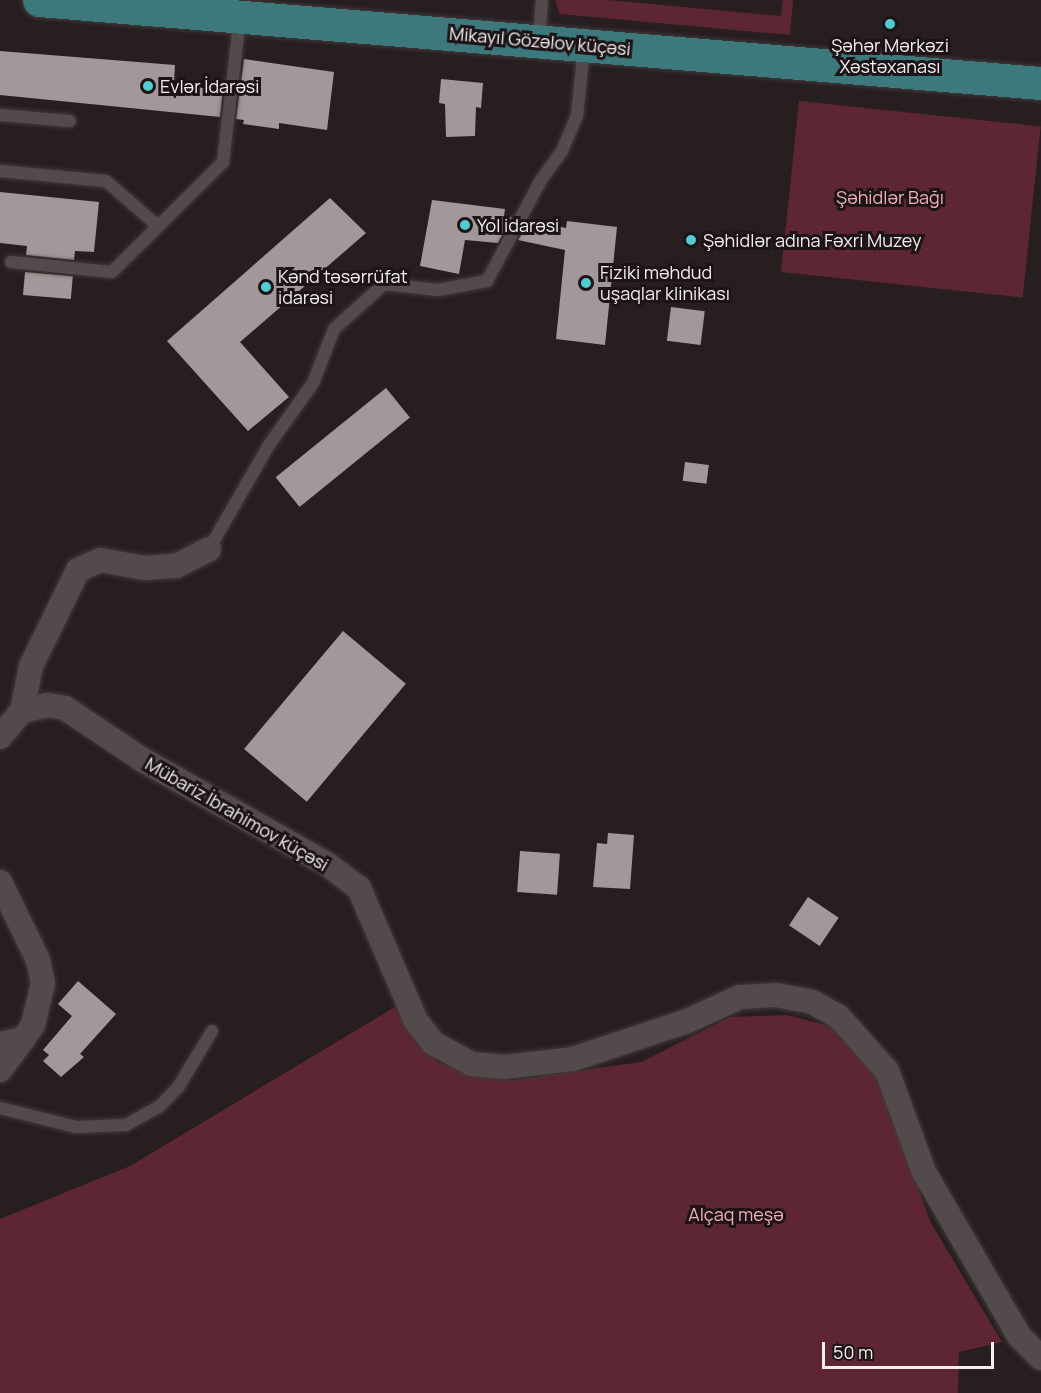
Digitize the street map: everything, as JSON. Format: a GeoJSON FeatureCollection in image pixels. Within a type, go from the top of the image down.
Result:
{"type":"FeatureCollection","features":[{"type":"Feature","properties":{"kind":"main road","name":"Mikayıl Gözəlov küçəsi"},"geometry":{"type":"LineString","coordinates":[[39,0],[198,6],[240,16],[285,13],[539,41],[1041,83]]}},
{"type":"Feature","properties":{"kind":"street"},"geometry":{"type":"LineString","coordinates":[[0,737],[21,711],[31,666],[78,570],[100,560],[145,568],[176,566],[209,549]]}},
{"type":"Feature","properties":{"kind":"street","name":"Mübariz İbrahimov küçəsi"},"geometry":{"type":"LineString","coordinates":[[21,711],[46,705],[65,708],[143,760],[285,837],[358,888],[416,1021],[433,1043],[472,1064],[504,1067],[573,1059],[685,1022],[740,997],[776,995],[803,1000],[839,1017],[887,1071],[924,1172],[1019,1336],[1041,1358]]}},
{"type":"Feature","properties":{"kind":"street"},"geometry":{"type":"LineString","coordinates":[[0,882],[38,960],[44,982],[33,1025],[11,1041],[0,1070]]}},
{"type":"Feature","properties":{"kind":"lane"},"geometry":{"type":"LineString","coordinates":[[539,41],[542,0]]}},
{"type":"Feature","properties":{"kind":"lane"},"geometry":{"type":"LineString","coordinates":[[11,262],[112,272],[223,162],[240,16]]}},
{"type":"Feature","properties":{"kind":"lane"},"geometry":{"type":"LineString","coordinates":[[209,549],[269,445],[313,383],[334,329],[384,284],[438,290],[487,280],[541,180],[562,151],[577,116],[585,45]]}},
{"type":"Feature","properties":{"kind":"lane"},"geometry":{"type":"LineString","coordinates":[[0,116],[70,121]]}},
{"type":"Feature","properties":{"kind":"lane"},"geometry":{"type":"LineString","coordinates":[[0,171],[106,181],[158,226]]}},
{"type":"Feature","properties":{"kind":"lane"},"geometry":{"type":"LineString","coordinates":[[0,1108],[76,1127],[126,1125],[159,1107],[179,1086],[212,1031]]}},
{"type":"Feature","properties":{"kind":"green space"},"geometry":{"type":"Polygon","coordinates":[[[555,0],[608,0],[781,16],[783,0],[793,0],[790,35],[560,14],[555,0]]]}},
{"type":"Feature","properties":{"kind":"green space","name":"Şəhidlər Bağı"},"geometry":{"type":"Polygon","coordinates":[[[799,101],[1041,126],[1023,297],[781,272],[799,101]]]}},
{"type":"Feature","properties":{"kind":"green space","name":"Alçaq meşə"},"geometry":{"type":"Polygon","coordinates":[[[400,1004],[437,1062],[507,1081],[641,1062],[730,1017],[787,1015],[837,1028],[876,1070],[930,1221],[1002,1342],[959,1352],[958,1393],[0,1393],[0,1219],[130,1166],[400,1004]]]}},
{"type":"Feature","properties":{"kind":"building"},"geometry":{"type":"Polygon","coordinates":[[[0,51],[175,65],[174,82],[223,89],[220,117],[0,95],[0,51]]]}},
{"type":"Feature","properties":{"kind":"building"},"geometry":{"type":"Polygon","coordinates":[[[244,59],[334,72],[327,130],[279,123],[279,129],[243,124],[244,120],[236,119],[244,59]]]}},
{"type":"Feature","properties":{"kind":"building"},"geometry":{"type":"Polygon","coordinates":[[[441,79],[483,83],[481,108],[476,107],[475,136],[446,137],[445,104],[439,103],[441,79]]]}},
{"type":"Feature","properties":{"kind":"building"},"geometry":{"type":"Polygon","coordinates":[[[0,192],[99,202],[94,252],[75,251],[74,260],[26,255],[27,246],[0,243],[0,192]]]}},
{"type":"Feature","properties":{"kind":"building","name":"Kənd təsərrüfat idarəsi"},"geometry":{"type":"Polygon","coordinates":[[[330,198],[366,233],[240,342],[289,397],[248,431],[167,341],[330,198]]]}},
{"type":"Feature","properties":{"kind":"building","name":"Yol idarəsi"},"geometry":{"type":"Polygon","coordinates":[[[432,200],[505,209],[504,216],[512,217],[498,243],[465,240],[459,274],[420,266],[432,200]]]}},
{"type":"Feature","properties":{"kind":"building","name":"Fiziki məhdud uşaqlar klinikası"},"geometry":{"type":"Polygon","coordinates":[[[529,221],[566,228],[567,221],[617,227],[605,345],[556,339],[565,250],[518,240],[529,221]]]}},
{"type":"Feature","properties":{"kind":"building"},"geometry":{"type":"Polygon","coordinates":[[[25,272],[73,276],[71,299],[23,295],[25,272]]]}},
{"type":"Feature","properties":{"kind":"building"},"geometry":{"type":"Polygon","coordinates":[[[671,307],[705,311],[701,345],[667,341],[671,307]]]}},
{"type":"Feature","properties":{"kind":"building"},"geometry":{"type":"Polygon","coordinates":[[[386,388],[410,418],[300,507],[276,477],[386,388]]]}},
{"type":"Feature","properties":{"kind":"building"},"geometry":{"type":"Polygon","coordinates":[[[685,462],[709,465],[707,484],[683,481],[685,462]]]}},
{"type":"Feature","properties":{"kind":"building"},"geometry":{"type":"Polygon","coordinates":[[[343,631],[406,684],[307,802],[244,749],[343,631]]]}},
{"type":"Feature","properties":{"kind":"building"},"geometry":{"type":"Polygon","coordinates":[[[608,833],[634,835],[630,889],[593,887],[597,843],[607,844],[608,833]]]}},
{"type":"Feature","properties":{"kind":"building"},"geometry":{"type":"Polygon","coordinates":[[[520,851],[560,854],[557,895],[517,892],[520,851]]]}},
{"type":"Feature","properties":{"kind":"building"},"geometry":{"type":"Polygon","coordinates":[[[808,897],[839,918],[820,946],[789,925],[808,897]]]}},
{"type":"Feature","properties":{"kind":"building"},"geometry":{"type":"Polygon","coordinates":[[[78,981],[116,1014],[80,1054],[84,1057],[61,1077],[43,1061],[49,1055],[43,1050],[72,1016],[58,1004],[78,981]]]}},
{"type":"Feature","properties":{"kind":"place","name":"Şəhər Mərkəzi Xəstəxanası"},"geometry":{"type":"Point","coordinates":[890,24]}},
{"type":"Feature","properties":{"kind":"place","name":"Evlər İdarəsi"},"geometry":{"type":"Point","coordinates":[148,86]}},
{"type":"Feature","properties":{"kind":"place","name":"Yol idarəsi"},"geometry":{"type":"Point","coordinates":[465,225]}},
{"type":"Feature","properties":{"kind":"place","name":"Şəhidlər adına Fəxri Muzey"},"geometry":{"type":"Point","coordinates":[691,240]}},
{"type":"Feature","properties":{"kind":"place","name":"Fiziki məhdud uşaqlar klinikası"},"geometry":{"type":"Point","coordinates":[586,283]}},
{"type":"Feature","properties":{"kind":"place","name":"Kənd təsərrüfat idarəsi"},"geometry":{"type":"Point","coordinates":[266,287]}}]}
